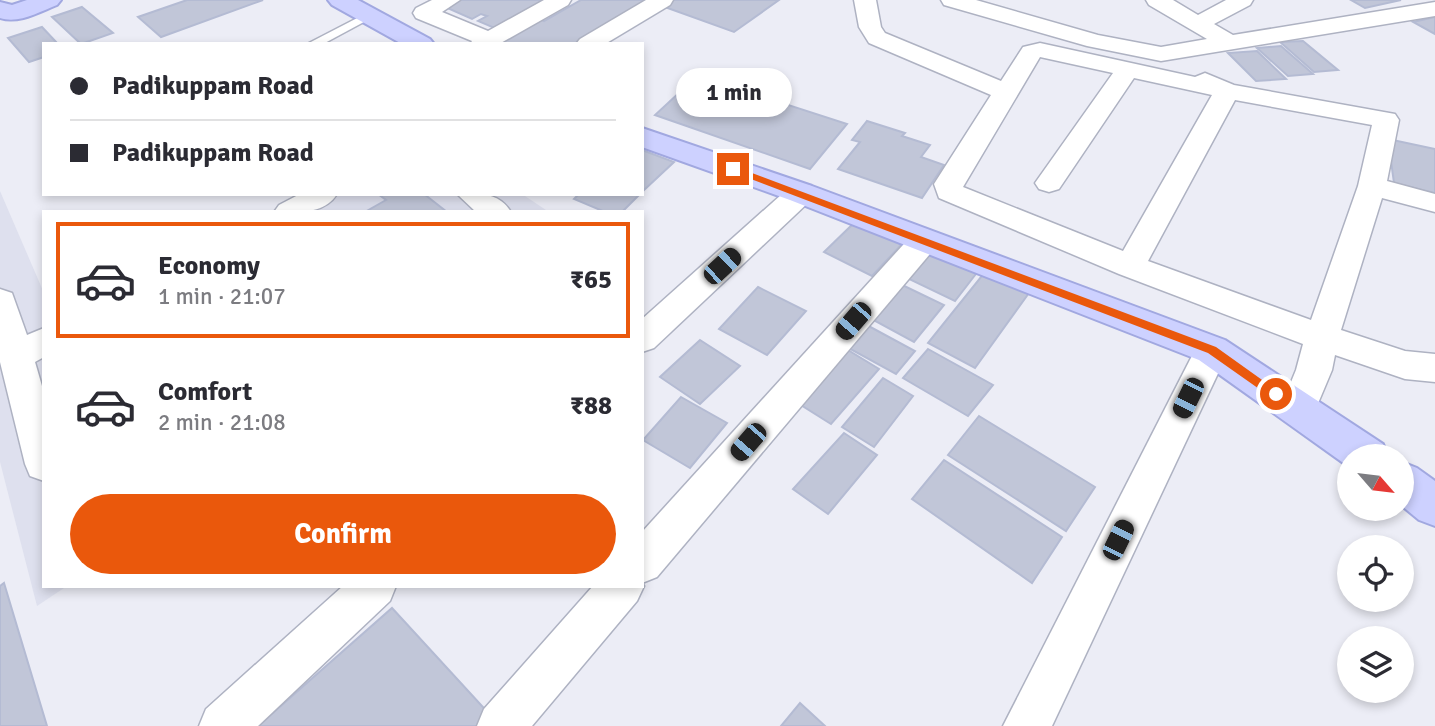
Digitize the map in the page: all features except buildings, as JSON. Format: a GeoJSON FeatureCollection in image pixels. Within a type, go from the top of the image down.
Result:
{"type":"FeatureCollection","features":[{"type":"Feature","properties":{"kind":"street"},"geometry":{"type":"LineString","coordinates":[[4,14],[49,0]]}},
{"type":"Feature","properties":{"kind":"street"},"geometry":{"type":"LineString","coordinates":[[340,0],[417,42]]}},
{"type":"Feature","properties":{"kind":"street"},"geometry":{"type":"LineString","coordinates":[[449,0],[424,13],[485,42],[560,0]]}},
{"type":"Feature","properties":{"kind":"street"},"geometry":{"type":"LineString","coordinates":[[591,42],[662,0]]}},
{"type":"Feature","properties":{"kind":"street"},"geometry":{"type":"LineString","coordinates":[[866,0],[870,27],[877,38],[1006,92]]}},
{"type":"Feature","properties":{"kind":"street"},"geometry":{"type":"LineString","coordinates":[[952,0],[1095,41],[1161,54],[1227,91]]}},
{"type":"Feature","properties":{"kind":"street"},"geometry":{"type":"LineString","coordinates":[[1157,0],[1230,43]]}},
{"type":"Feature","properties":{"kind":"street"},"geometry":{"type":"LineString","coordinates":[[1197,24],[1242,0]]}},
{"type":"Feature","properties":{"kind":"street"},"geometry":{"type":"LineString","coordinates":[[1161,54],[1435,9]]}},
{"type":"Feature","properties":{"kind":"street"},"geometry":{"type":"LineString","coordinates":[[1298,409],[1314,370],[1322,337],[1372,186],[1386,120],[1227,91],[1040,50],[1031,52],[947,184],[949,192],[1130,266],[1322,337],[1405,365],[1435,368]]}},
{"type":"Feature","properties":{"kind":"street"},"geometry":{"type":"LineString","coordinates":[[1049,183],[1128,69]]}},
{"type":"Feature","properties":{"kind":"street"},"geometry":{"type":"LineString","coordinates":[[1130,266],[1227,91]]}},
{"type":"Feature","properties":{"kind":"street"},"geometry":{"type":"LineString","coordinates":[[644,138],[801,192],[1212,350],[1349,444]]}},
{"type":"Feature","properties":{"kind":"street"},"geometry":{"type":"LineString","coordinates":[[1372,186],[1435,203]]}},
{"type":"Feature","properties":{"kind":"street"},"geometry":{"type":"LineString","coordinates":[[644,337],[801,192]]}},
{"type":"Feature","properties":{"kind":"street"},"geometry":{"type":"LineString","coordinates":[[293,210],[319,196]]}},
{"type":"Feature","properties":{"kind":"street"},"geometry":{"type":"LineString","coordinates":[[474,196],[493,210]]}},
{"type":"Feature","properties":{"kind":"street"},"geometry":{"type":"LineString","coordinates":[[644,561],[923,241]]}},
{"type":"Feature","properties":{"kind":"street"},"geometry":{"type":"LineString","coordinates":[[0,301],[30,349],[42,448]]}},
{"type":"Feature","properties":{"kind":"street"},"geometry":{"type":"LineString","coordinates":[[1040,719],[1212,350]]}},
{"type":"Feature","properties":{"kind":"street"},"geometry":{"type":"LineString","coordinates":[[1414,490],[1435,506]]}},
{"type":"Feature","properties":{"kind":"street"},"geometry":{"type":"LineString","coordinates":[[223,726],[373,588]]}},
{"type":"Feature","properties":{"kind":"street"},"geometry":{"type":"LineString","coordinates":[[500,726],[620,588]]}},
{"type":"Feature","properties":{"kind":"lane"},"geometry":{"type":"LineString","coordinates":[[317,42],[369,16]]}},
{"type":"Feature","properties":{"kind":"shaded area"},"geometry":{"type":"Polygon","coordinates":[[[0,191],[42,288],[42,588],[64,588],[37,606],[0,462],[0,191]]]}},
{"type":"Feature","properties":{"kind":"shaded area"},"geometry":{"type":"Polygon","coordinates":[[[300,196],[525,196],[546,210],[273,210],[300,196]]]}},
{"type":"Feature","properties":{"kind":"route"},"geometry":{"type":"LineString","coordinates":[[733,169],[801,192],[1212,350],[1276,394]]}}]}
